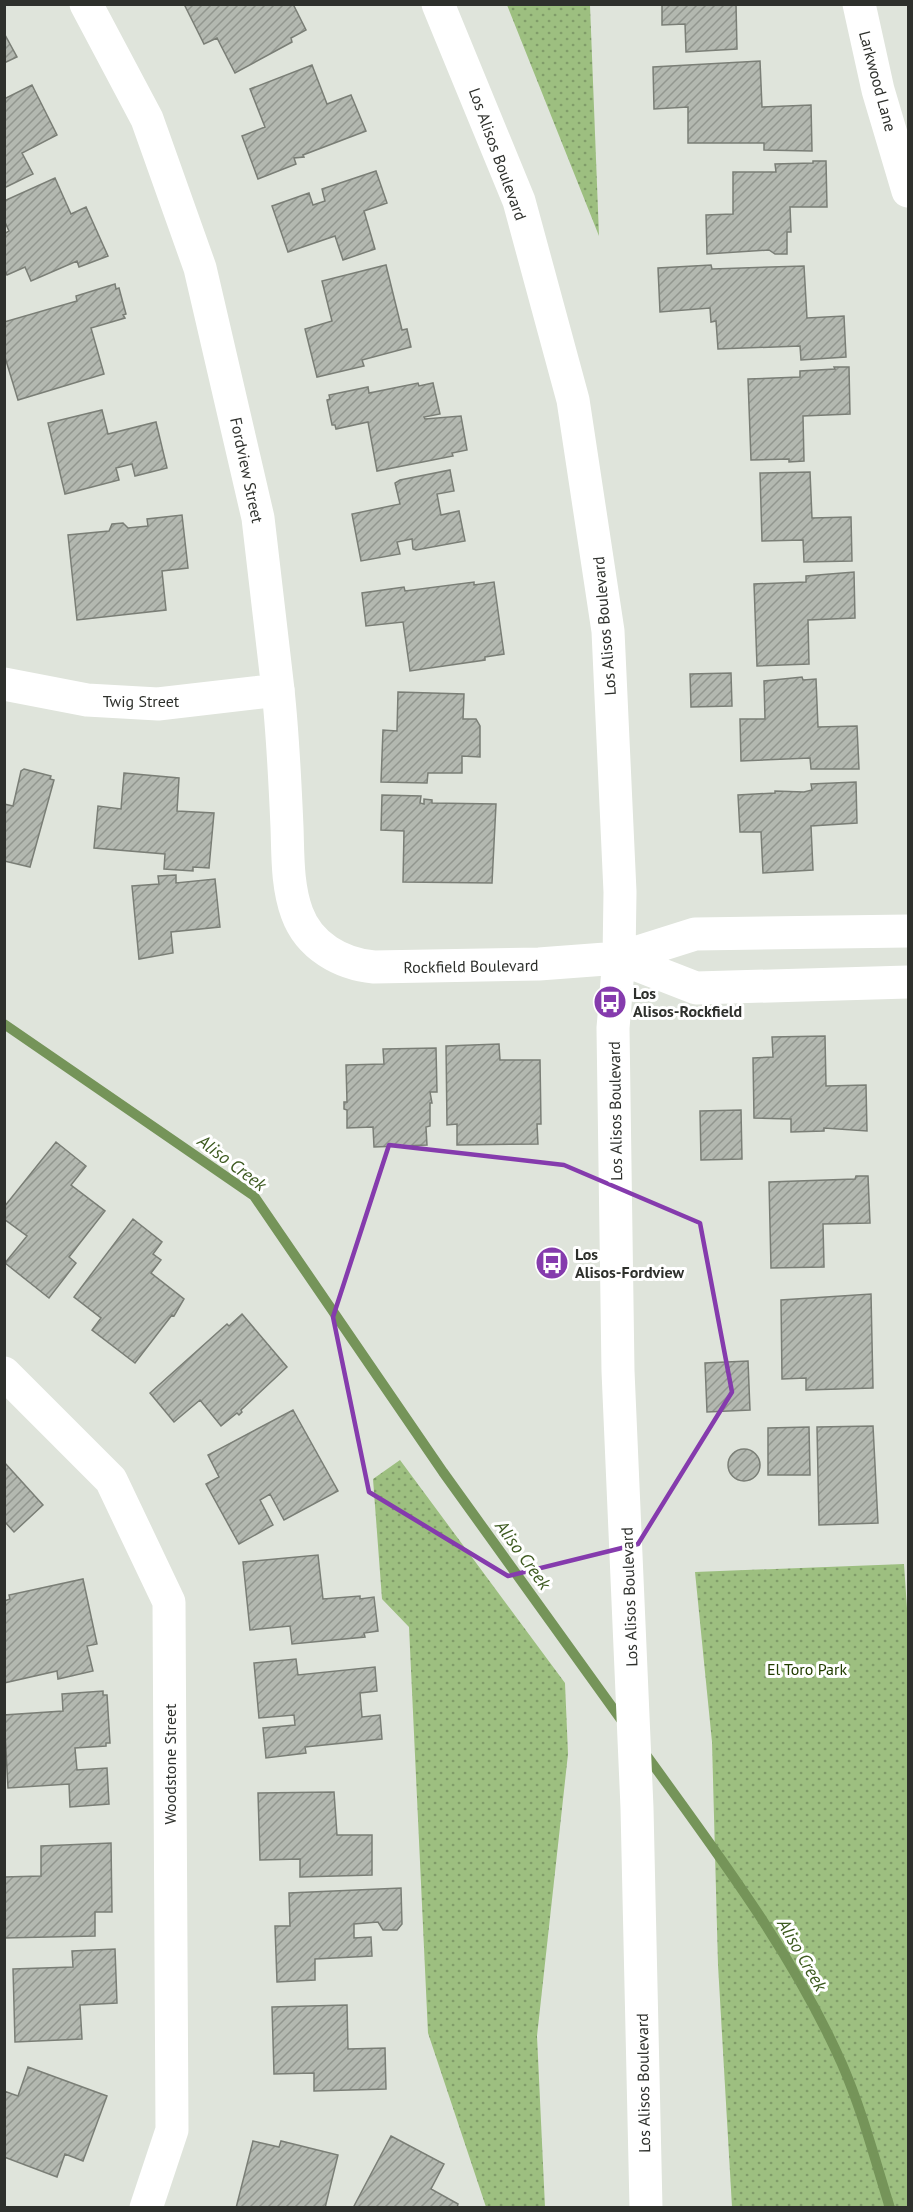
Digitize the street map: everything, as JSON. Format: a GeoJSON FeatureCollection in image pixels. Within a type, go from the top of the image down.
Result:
{"type":"FeatureCollection","features":[{"type":"Feature","properties":{"kind":"main road","name":"Fordview Street"},"geometry":{"type":"LineString","coordinates":[[86,4],[147,119],[200,268],[258,518],[278,690],[290,881],[297,913],[309,935],[327,952]]}},
{"type":"Feature","properties":{"kind":"main road","name":"Los Alisos Boulevard"},"geometry":{"type":"LineString","coordinates":[[438,4],[519,201],[573,400],[608,631],[620,892],[619,958],[613,1028],[618,1371],[637,1808],[646,2208]]}},
{"type":"Feature","properties":{"kind":"main road","name":"Larkwood Lane"},"geometry":{"type":"LineString","coordinates":[[859,4],[878,90],[909,191]]}},
{"type":"Feature","properties":{"kind":"main road","name":"Twig Street"},"geometry":{"type":"LineString","coordinates":[[4,684],[87,700],[158,704],[278,690]]}},
{"type":"Feature","properties":{"kind":"main road","name":"Rockfield Boulevard"},"geometry":{"type":"LineString","coordinates":[[327,952],[348,963],[374,967],[539,964],[619,958],[695,934],[909,931]]}},
{"type":"Feature","properties":{"kind":"main road","name":"Rockfield Boulevard"},"geometry":{"type":"LineString","coordinates":[[619,958],[696,988],[909,982]]}},
{"type":"Feature","properties":{"kind":"main road","name":"Woodstone Street"},"geometry":{"type":"LineString","coordinates":[[4,1373],[111,1480],[169,1602],[172,2130],[146,2208]]}},
{"type":"Feature","properties":{"kind":"highlighted area"},"geometry":{"type":"Polygon","coordinates":[[[389,1145],[564,1165],[700,1223],[732,1392],[638,1544],[508,1576],[369,1492],[333,1317],[389,1145]]]}},
{"type":"Feature","properties":{"kind":"green space"},"geometry":{"type":"Polygon","coordinates":[[[507,5],[590,5],[599,236],[507,5]]]}},
{"type":"Feature","properties":{"kind":"green space"},"geometry":{"type":"Polygon","coordinates":[[[400,1460],[565,1683],[568,1754],[537,2036],[545,2207],[486,2207],[428,2033],[409,1627],[382,1599],[373,1479],[400,1460]]]}},
{"type":"Feature","properties":{"kind":"green space","name":"El Toro Park"},"geometry":{"type":"Polygon","coordinates":[[[904,1564],[908,1623],[908,2207],[732,2207],[718,1965],[712,1742],[695,1572],[904,1564]]]}},
{"type":"Feature","properties":{"kind":"building"},"geometry":{"type":"Polygon","coordinates":[[[184,4],[293,4],[306,30],[291,38],[292,42],[235,73],[217,38],[204,44],[184,4]]]}},
{"type":"Feature","properties":{"kind":"building"},"geometry":{"type":"Polygon","coordinates":[[[662,4],[736,4],[737,49],[686,52],[685,24],[662,25],[662,4]]]}},
{"type":"Feature","properties":{"kind":"building"},"geometry":{"type":"Polygon","coordinates":[[[4,33],[17,57],[4,63],[4,33]]]}},
{"type":"Feature","properties":{"kind":"building"},"geometry":{"type":"Polygon","coordinates":[[[760,61],[762,107],[811,105],[812,151],[764,150],[764,143],[688,143],[688,107],[654,109],[653,67],[760,61]]]}},
{"type":"Feature","properties":{"kind":"building"},"geometry":{"type":"Polygon","coordinates":[[[312,65],[327,104],[351,95],[366,131],[303,155],[304,157],[294,158],[296,164],[258,179],[242,136],[265,127],[250,89],[312,65]]]}},
{"type":"Feature","properties":{"kind":"building"},"geometry":{"type":"Polygon","coordinates":[[[32,85],[57,135],[22,153],[33,174],[4,188],[4,99],[32,85]]]}},
{"type":"Feature","properties":{"kind":"building"},"geometry":{"type":"Polygon","coordinates":[[[813,161],[826,161],[827,207],[790,207],[791,232],[787,232],[787,254],[775,254],[769,250],[707,254],[706,215],[733,214],[733,172],[776,172],[775,164],[813,163],[813,161]]]}},
{"type":"Feature","properties":{"kind":"building"},"geometry":{"type":"Polygon","coordinates":[[[376,171],[387,203],[364,211],[375,249],[343,260],[335,236],[288,252],[272,206],[309,193],[313,205],[325,201],[322,189],[376,171]]]}},
{"type":"Feature","properties":{"kind":"building"},"geometry":{"type":"Polygon","coordinates":[[[55,178],[71,214],[86,207],[108,256],[79,267],[77,261],[31,281],[25,267],[7,275],[4,268],[4,234],[9,231],[4,220],[4,201],[55,178]]]}},
{"type":"Feature","properties":{"kind":"building"},"geometry":{"type":"Polygon","coordinates":[[[386,265],[402,330],[407,329],[411,347],[362,360],[364,366],[317,377],[305,329],[332,321],[322,281],[386,265]]]}},
{"type":"Feature","properties":{"kind":"building"},"geometry":{"type":"Polygon","coordinates":[[[711,265],[712,269],[804,266],[807,318],[844,316],[846,357],[801,360],[800,346],[718,349],[716,321],[711,322],[710,308],[660,312],[658,268],[711,265]]]}},
{"type":"Feature","properties":{"kind":"building"},"geometry":{"type":"Polygon","coordinates":[[[115,284],[116,289],[119,288],[125,318],[91,328],[104,374],[18,400],[4,354],[4,322],[77,301],[76,296],[115,284]]]}},
{"type":"Feature","properties":{"kind":"building"},"geometry":{"type":"Polygon","coordinates":[[[834,367],[849,367],[850,414],[803,416],[804,461],[751,460],[748,379],[800,377],[800,371],[835,369],[834,367]]]}},
{"type":"Feature","properties":{"kind":"building"},"geometry":{"type":"Polygon","coordinates":[[[418,383],[419,386],[433,383],[440,414],[424,417],[425,419],[461,416],[467,450],[452,453],[453,456],[377,471],[368,422],[336,429],[335,425],[332,425],[327,400],[330,399],[329,395],[368,387],[369,393],[418,383]]]}},
{"type":"Feature","properties":{"kind":"building"},"geometry":{"type":"Polygon","coordinates":[[[102,410],[108,434],[156,422],[167,468],[135,476],[132,464],[116,468],[119,480],[65,494],[48,423],[102,410]]]}},
{"type":"Feature","properties":{"kind":"building"},"geometry":{"type":"Polygon","coordinates":[[[450,470],[454,491],[437,494],[441,515],[459,511],[465,541],[416,550],[413,549],[412,539],[397,542],[400,554],[361,561],[352,514],[400,504],[395,483],[400,480],[450,470]]]}},
{"type":"Feature","properties":{"kind":"building"},"geometry":{"type":"Polygon","coordinates":[[[810,472],[812,518],[851,517],[852,561],[804,562],[803,540],[762,541],[760,473],[810,472]]]}},
{"type":"Feature","properties":{"kind":"building"},"geometry":{"type":"Polygon","coordinates":[[[182,515],[188,568],[162,571],[166,610],[77,620],[68,535],[109,531],[112,524],[123,523],[128,528],[148,526],[147,519],[182,515]]]}},
{"type":"Feature","properties":{"kind":"building"},"geometry":{"type":"Polygon","coordinates":[[[854,572],[855,618],[808,620],[809,664],[757,666],[754,584],[806,582],[806,576],[854,572]]]}},
{"type":"Feature","properties":{"kind":"building"},"geometry":{"type":"Polygon","coordinates":[[[474,582],[474,585],[494,582],[504,654],[485,657],[485,660],[410,671],[403,622],[366,626],[362,593],[404,587],[405,591],[474,582]]]}},
{"type":"Feature","properties":{"kind":"building"},"geometry":{"type":"Polygon","coordinates":[[[731,673],[732,706],[691,707],[690,674],[731,673]]]}},
{"type":"Feature","properties":{"kind":"building"},"geometry":{"type":"Polygon","coordinates":[[[802,677],[803,680],[816,679],[818,727],[857,726],[859,769],[811,769],[810,758],[741,761],[740,719],[765,719],[764,681],[802,677]]]}},
{"type":"Feature","properties":{"kind":"building"},"geometry":{"type":"Polygon","coordinates":[[[398,692],[464,694],[463,719],[476,719],[480,726],[480,757],[462,756],[462,773],[428,773],[427,783],[381,782],[383,730],[397,731],[398,692]]]}},
{"type":"Feature","properties":{"kind":"building"},"geometry":{"type":"Polygon","coordinates":[[[24,769],[51,776],[50,779],[54,780],[30,867],[4,861],[4,804],[13,806],[21,771],[24,769]]]}},
{"type":"Feature","properties":{"kind":"building"},"geometry":{"type":"Polygon","coordinates":[[[124,773],[179,778],[177,811],[214,813],[209,868],[193,867],[193,871],[164,869],[165,854],[94,848],[98,806],[121,809],[124,773]]]}},
{"type":"Feature","properties":{"kind":"building"},"geometry":{"type":"Polygon","coordinates":[[[856,782],[857,823],[811,826],[813,870],[763,873],[761,832],[740,832],[738,795],[775,793],[775,791],[804,792],[812,790],[811,784],[856,782]]]}},
{"type":"Feature","properties":{"kind":"building"},"geometry":{"type":"Polygon","coordinates":[[[382,795],[421,796],[420,803],[424,804],[424,799],[432,800],[432,803],[496,804],[492,883],[403,882],[404,831],[381,830],[382,795]]]}},
{"type":"Feature","properties":{"kind":"building"},"geometry":{"type":"Polygon","coordinates":[[[176,875],[176,883],[215,879],[220,927],[171,932],[173,953],[139,959],[132,886],[159,884],[158,876],[176,875]]]}},
{"type":"Feature","properties":{"kind":"building"},"geometry":{"type":"Polygon","coordinates":[[[825,1036],[826,1086],[866,1085],[867,1131],[824,1128],[824,1131],[791,1132],[791,1119],[754,1118],[753,1058],[773,1057],[772,1037],[825,1036]]]}},
{"type":"Feature","properties":{"kind":"building"},"geometry":{"type":"Polygon","coordinates":[[[499,1044],[500,1060],[540,1060],[541,1124],[537,1124],[538,1144],[457,1145],[457,1124],[447,1125],[446,1046],[499,1044]]]}},
{"type":"Feature","properties":{"kind":"building"},"geometry":{"type":"Polygon","coordinates":[[[436,1048],[437,1092],[430,1092],[432,1103],[430,1103],[430,1126],[426,1127],[427,1145],[374,1147],[373,1127],[347,1128],[347,1110],[344,1109],[344,1102],[347,1102],[346,1065],[384,1064],[383,1049],[436,1048]]]}},
{"type":"Feature","properties":{"kind":"building"},"geometry":{"type":"Polygon","coordinates":[[[741,1110],[742,1159],[701,1160],[700,1111],[741,1110]]]}},
{"type":"Feature","properties":{"kind":"building"},"geometry":{"type":"Polygon","coordinates":[[[56,1142],[86,1166],[71,1185],[105,1211],[69,1257],[76,1263],[49,1298],[5,1263],[27,1236],[4,1219],[4,1207],[56,1142]]]}},
{"type":"Feature","properties":{"kind":"building"},"geometry":{"type":"Polygon","coordinates":[[[856,1176],[868,1176],[870,1223],[823,1224],[824,1267],[771,1268],[769,1182],[855,1179],[856,1176]]]}},
{"type":"Feature","properties":{"kind":"building"},"geometry":{"type":"Polygon","coordinates":[[[133,1219],[162,1242],[153,1254],[161,1260],[151,1273],[184,1299],[174,1316],[172,1315],[135,1363],[92,1330],[101,1318],[74,1297],[133,1219]]]}},
{"type":"Feature","properties":{"kind":"building"},"geometry":{"type":"Polygon","coordinates":[[[871,1294],[873,1388],[806,1390],[806,1378],[782,1379],[781,1300],[871,1294]]]}},
{"type":"Feature","properties":{"kind":"building"},"geometry":{"type":"Polygon","coordinates":[[[242,1314],[287,1367],[241,1410],[239,1415],[237,1413],[221,1426],[200,1400],[174,1422],[150,1393],[227,1324],[229,1326],[242,1314]]]}},
{"type":"Feature","properties":{"kind":"building"},"geometry":{"type":"Polygon","coordinates":[[[748,1361],[750,1410],[707,1412],[705,1363],[748,1361]]]}},
{"type":"Feature","properties":{"kind":"building"},"geometry":{"type":"Polygon","coordinates":[[[293,1410],[338,1491],[284,1520],[270,1494],[260,1500],[273,1525],[239,1544],[206,1484],[219,1477],[208,1455],[293,1410]]]}},
{"type":"Feature","properties":{"kind":"building"},"geometry":{"type":"Polygon","coordinates":[[[873,1426],[878,1523],[819,1525],[817,1427],[873,1426]]]}},
{"type":"Feature","properties":{"kind":"building"},"geometry":{"type":"Polygon","coordinates":[[[809,1427],[810,1475],[768,1475],[768,1428],[809,1427]]]}},
{"type":"Feature","properties":{"kind":"building"},"geometry":{"type":"Polygon","coordinates":[[[744,1449],[755,1454],[760,1465],[755,1476],[744,1481],[733,1476],[728,1465],[733,1454],[744,1449]]]}},
{"type":"Feature","properties":{"kind":"building"},"geometry":{"type":"Polygon","coordinates":[[[4,1462],[43,1505],[14,1532],[4,1521],[4,1462]]]}},
{"type":"Feature","properties":{"kind":"building"},"geometry":{"type":"Polygon","coordinates":[[[318,1555],[323,1599],[374,1597],[378,1631],[364,1633],[365,1637],[292,1644],[290,1626],[250,1630],[243,1562],[318,1555]]]}},
{"type":"Feature","properties":{"kind":"building"},"geometry":{"type":"Polygon","coordinates":[[[83,1579],[97,1644],[87,1646],[93,1671],[58,1679],[57,1671],[4,1683],[4,1601],[10,1599],[9,1595],[83,1579]]]}},
{"type":"Feature","properties":{"kind":"building"},"geometry":{"type":"Polygon","coordinates":[[[296,1659],[298,1675],[375,1667],[377,1691],[360,1693],[362,1717],[380,1715],[382,1739],[305,1747],[306,1753],[266,1758],[263,1728],[295,1725],[294,1715],[259,1718],[254,1663],[296,1659]]]}},
{"type":"Feature","properties":{"kind":"building"},"geometry":{"type":"Polygon","coordinates":[[[103,1691],[103,1695],[107,1695],[110,1743],[106,1743],[106,1746],[75,1748],[77,1770],[107,1768],[109,1804],[70,1807],[69,1784],[8,1788],[4,1715],[63,1711],[62,1694],[103,1691]]]}},
{"type":"Feature","properties":{"kind":"building"},"geometry":{"type":"Polygon","coordinates":[[[334,1792],[337,1835],[372,1835],[372,1875],[300,1877],[300,1859],[260,1860],[258,1793],[334,1792]]]}},
{"type":"Feature","properties":{"kind":"building"},"geometry":{"type":"Polygon","coordinates":[[[111,1843],[112,1912],[95,1912],[95,1936],[4,1938],[4,1877],[41,1876],[41,1846],[111,1843]]]}},
{"type":"Feature","properties":{"kind":"building"},"geometry":{"type":"Polygon","coordinates":[[[401,1888],[402,1924],[397,1930],[383,1930],[378,1922],[354,1924],[354,1938],[371,1937],[372,1956],[315,1959],[315,1980],[277,1982],[275,1926],[290,1926],[289,1893],[401,1888]]]}},
{"type":"Feature","properties":{"kind":"building"},"geometry":{"type":"Polygon","coordinates":[[[115,1949],[117,2003],[80,2005],[82,2039],[15,2042],[13,1969],[73,1967],[72,1951],[115,1949]]]}},
{"type":"Feature","properties":{"kind":"building"},"geometry":{"type":"Polygon","coordinates":[[[347,2005],[348,2049],[385,2048],[386,2089],[314,2091],[314,2073],[274,2074],[272,2007],[347,2005]]]}},
{"type":"Feature","properties":{"kind":"building"},"geometry":{"type":"Polygon","coordinates":[[[28,2067],[107,2096],[83,2161],[65,2154],[57,2177],[4,2157],[4,2091],[18,2096],[28,2067]]]}},
{"type":"Feature","properties":{"kind":"building"},"geometry":{"type":"Polygon","coordinates":[[[391,2136],[444,2164],[431,2189],[458,2204],[457,2208],[353,2208],[391,2136]]]}},
{"type":"Feature","properties":{"kind":"building"},"geometry":{"type":"Polygon","coordinates":[[[253,2141],[279,2147],[281,2141],[338,2155],[325,2208],[236,2208],[253,2141]]]}},
{"type":"Feature","properties":{"kind":"waterway","name":"Aliso Creek"},"geometry":{"type":"LineString","coordinates":[[4,1024],[254,1196],[443,1472],[625,1725]]}},
{"type":"Feature","properties":{"kind":"waterway","name":"Aliso Creek"},"geometry":{"type":"LineString","coordinates":[[644,1752],[751,1903],[822,2022],[856,2099],[890,2208]]}},
{"type":"Feature","properties":{"kind":"place","name":"Los Alisos-Rockfield"},"geometry":{"type":"Point","coordinates":[610,1002]}},
{"type":"Feature","properties":{"kind":"place","name":"Los Alisos-Fordview"},"geometry":{"type":"Point","coordinates":[552,1263]}}]}
